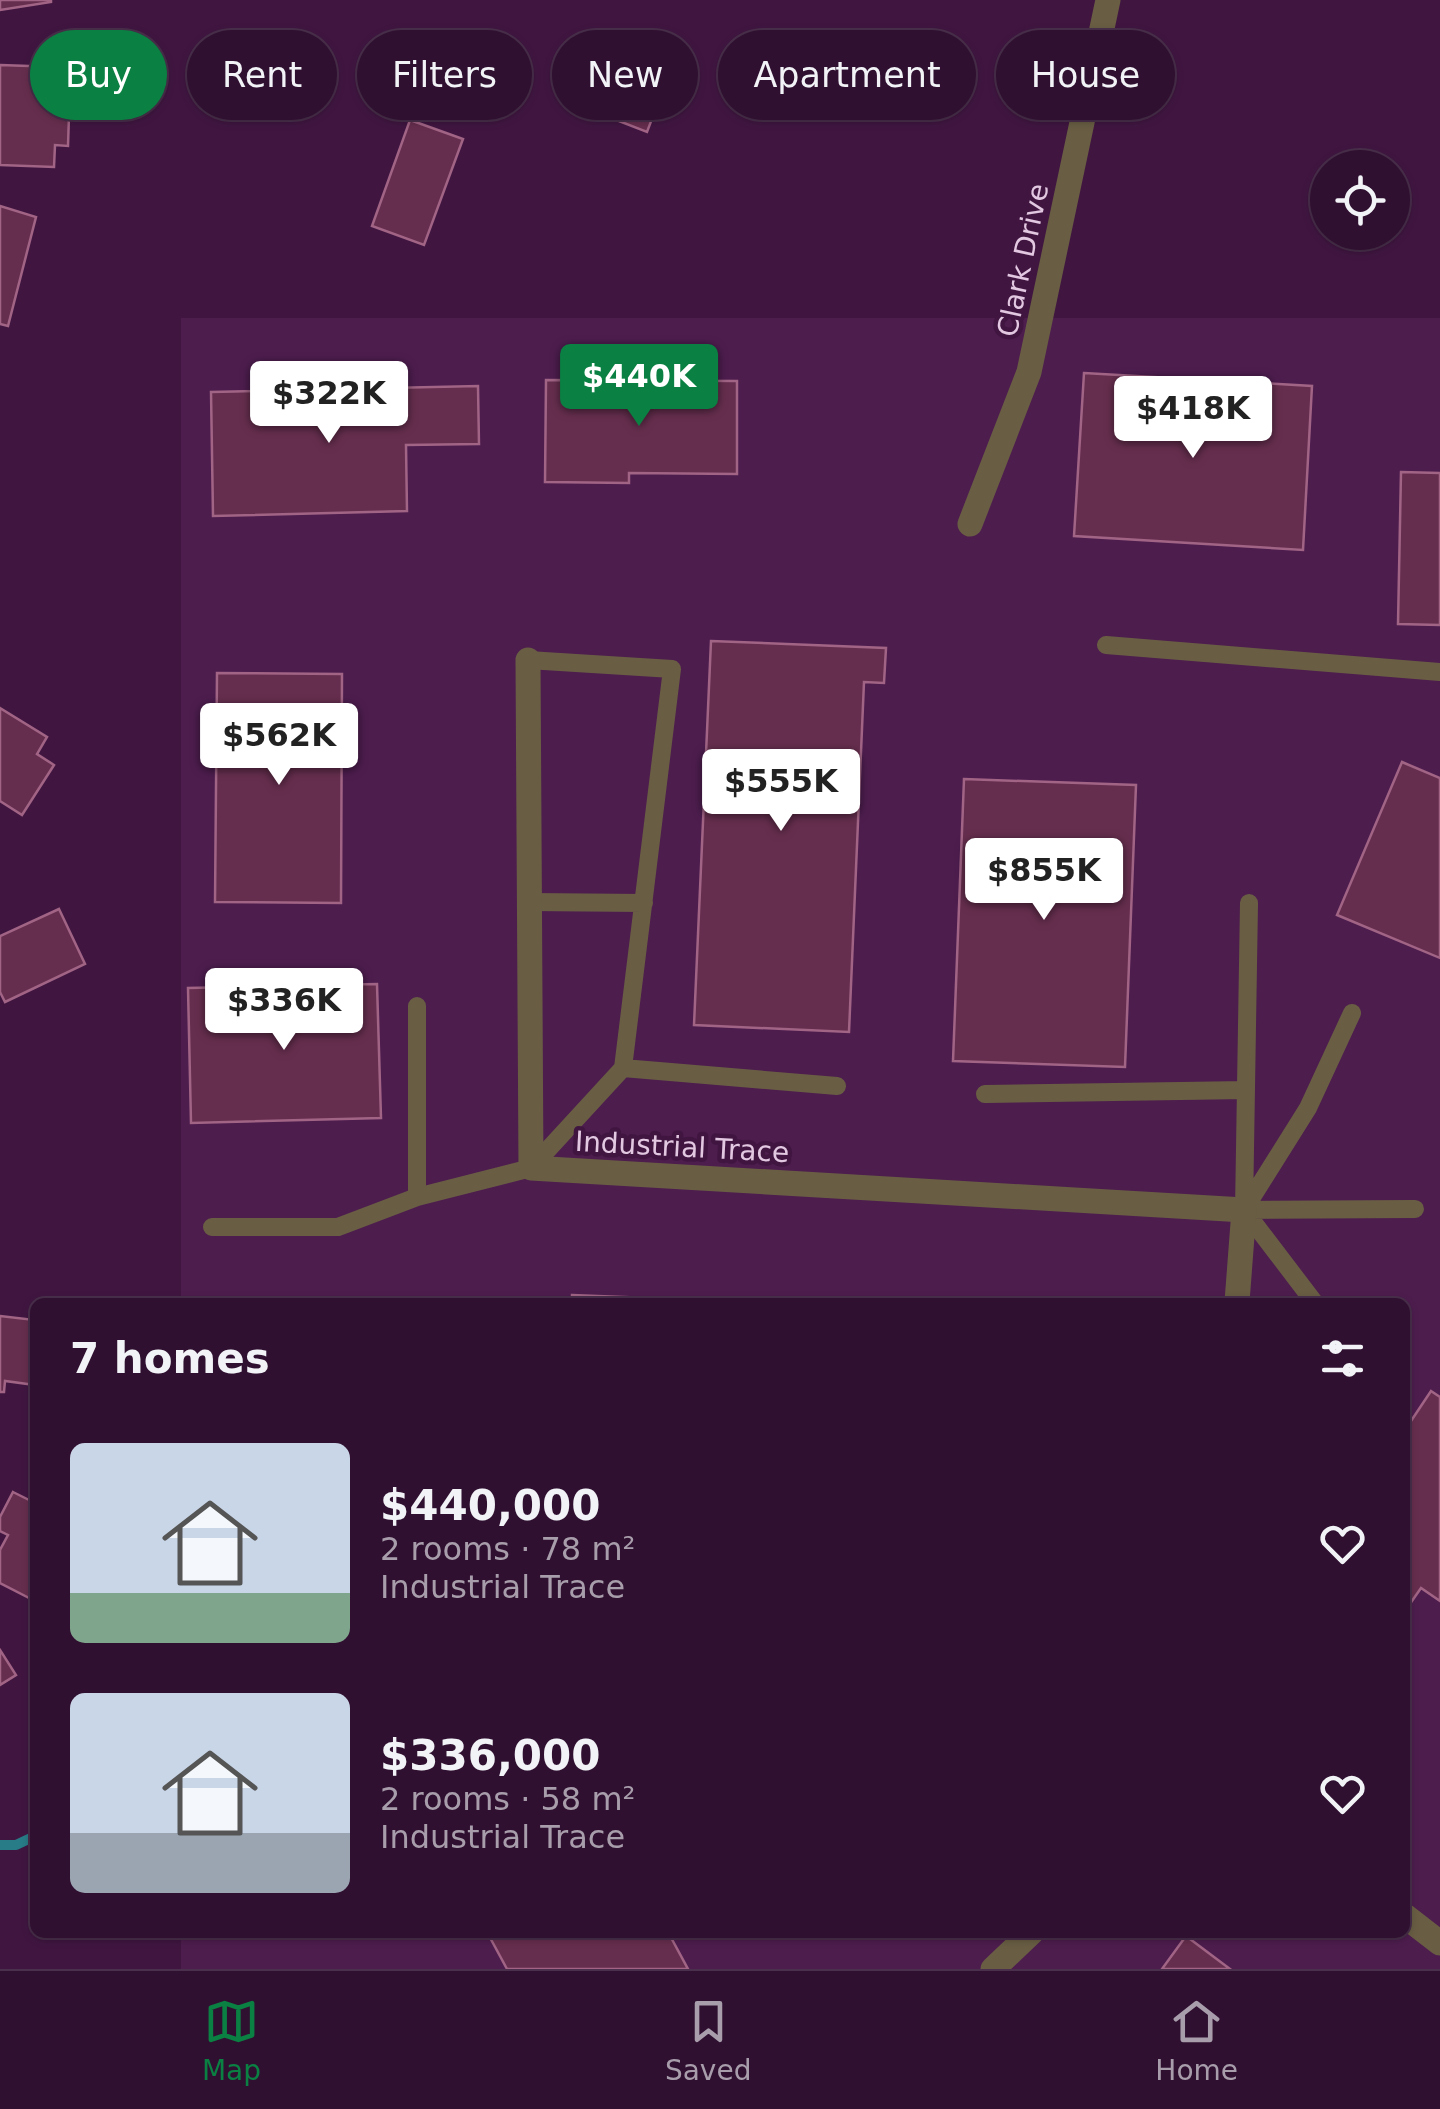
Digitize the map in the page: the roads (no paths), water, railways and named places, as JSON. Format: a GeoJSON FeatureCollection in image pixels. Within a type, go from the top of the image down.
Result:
{"type":"FeatureCollection","features":[{"type":"Feature","properties":{"kind":"street","name":"Clark Drive"},"geometry":{"type":"LineString","coordinates":[[970,524],[1030,372],[1108,0]]}},
{"type":"Feature","properties":{"kind":"street"},"geometry":{"type":"LineString","coordinates":[[528,660],[531,1168]]}},
{"type":"Feature","properties":{"kind":"street","name":"Industrial Trace"},"geometry":{"type":"LineString","coordinates":[[531,1168],[1244,1210]]}},
{"type":"Feature","properties":{"kind":"street"},"geometry":{"type":"LineString","coordinates":[[1237,1298],[1244,1210]]}},
{"type":"Feature","properties":{"kind":"street"},"geometry":{"type":"LineString","coordinates":[[1410,1920],[1440,1943]]}},
{"type":"Feature","properties":{"kind":"street"},"geometry":{"type":"LineString","coordinates":[[994,1969],[1026,1938]]}},
{"type":"Feature","properties":{"kind":"lane"},"geometry":{"type":"LineString","coordinates":[[1106,645],[1440,672]]}},
{"type":"Feature","properties":{"kind":"lane"},"geometry":{"type":"LineString","coordinates":[[212,1226],[338,1226],[417,1197],[531,1168],[624,1068],[672,669],[528,660]]}},
{"type":"Feature","properties":{"kind":"lane"},"geometry":{"type":"LineString","coordinates":[[528,902],[644,903]]}},
{"type":"Feature","properties":{"kind":"lane"},"geometry":{"type":"LineString","coordinates":[[1249,903],[1244,1210],[1311,1298]]}},
{"type":"Feature","properties":{"kind":"lane"},"geometry":{"type":"LineString","coordinates":[[417,1006],[417,1197]]}},
{"type":"Feature","properties":{"kind":"lane"},"geometry":{"type":"LineString","coordinates":[[1244,1210],[1308,1108],[1352,1014]]}},
{"type":"Feature","properties":{"kind":"lane"},"geometry":{"type":"LineString","coordinates":[[624,1068],[836,1086]]}},
{"type":"Feature","properties":{"kind":"lane"},"geometry":{"type":"LineString","coordinates":[[985,1094],[1246,1090]]}},
{"type":"Feature","properties":{"kind":"lane"},"geometry":{"type":"LineString","coordinates":[[1244,1210],[1415,1210]]}},
{"type":"Feature","properties":{"kind":"waterway"},"geometry":{"type":"LineString","coordinates":[[0,1845],[16,1845],[30,1838]]}}]}
